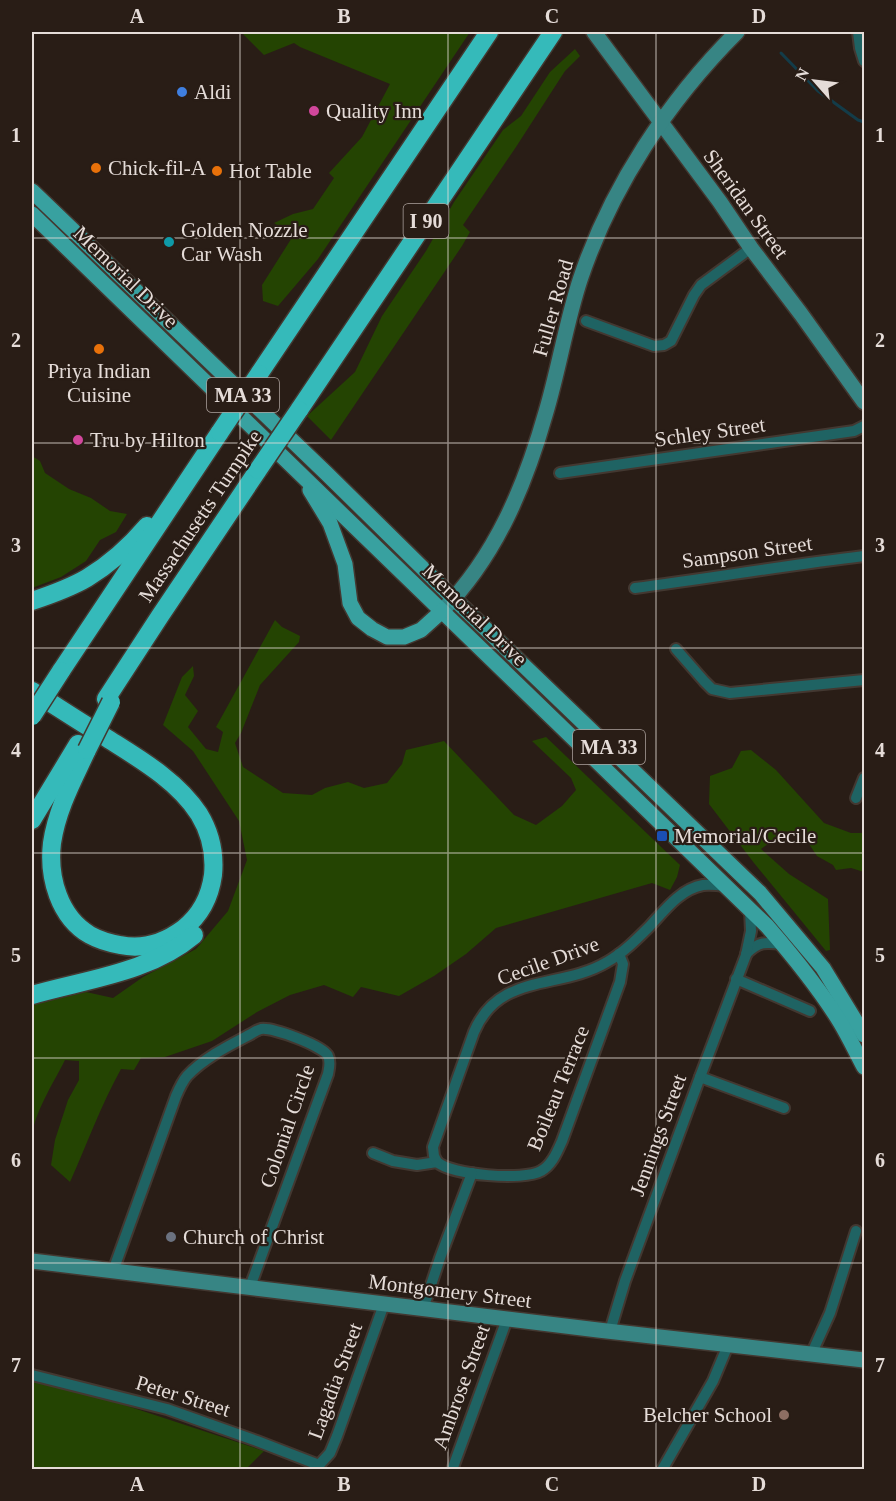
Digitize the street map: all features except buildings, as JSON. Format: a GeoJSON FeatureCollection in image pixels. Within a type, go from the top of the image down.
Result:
{"type":"FeatureCollection","features":[{"type":"Feature","properties":{"kind":"highway","name":"Massachusetts Turnpike"},"geometry":{"type":"LineString","coordinates":[[32,716],[489,32]]}},
{"type":"Feature","properties":{"kind":"highway","name":"Massachusetts Turnpike"},"geometry":{"type":"LineString","coordinates":[[82,747],[136,653],[553,32]]}},
{"type":"Feature","properties":{"kind":"highway"},"geometry":{"type":"LineString","coordinates":[[32,601],[87,578],[116,557],[138,536],[190,477]]}},
{"type":"Feature","properties":{"kind":"highway"},"geometry":{"type":"LineString","coordinates":[[32,680],[149,753],[183,778],[212,815],[222,839],[225,879],[211,916],[201,930],[167,955],[138,966],[32,995]]}},
{"type":"Feature","properties":{"kind":"highway"},"geometry":{"type":"LineString","coordinates":[[32,691],[169,780],[199,815],[213,849],[214,866],[209,894],[196,917],[164,941],[147,946],[129,947],[106,942],[90,935],[75,923],[58,896],[51,862],[54,834],[82,747]]}},
{"type":"Feature","properties":{"kind":"highway"},"geometry":{"type":"LineString","coordinates":[[32,820],[82,747]]}},
{"type":"Feature","properties":{"kind":"main road","name":"Sheridan Street"},"geometry":{"type":"LineString","coordinates":[[594,32],[864,402]]}},
{"type":"Feature","properties":{"kind":"main road","name":"Fuller Road"},"geometry":{"type":"LineString","coordinates":[[442,611],[454,599],[489,552],[519,494],[529,470],[546,413],[569,314],[596,238],[631,167],[660,123],[702,69],[736,32]]}},
{"type":"Feature","properties":{"kind":"main road","name":"Memorial Drive"},"geometry":{"type":"LineString","coordinates":[[32,191],[66,240],[297,470],[750,910],[806,974],[840,1022],[864,1067]]}},
{"type":"Feature","properties":{"kind":"main road","name":"Memorial Drive"},"geometry":{"type":"LineString","coordinates":[[32,214],[66,240],[326,473],[760,893],[823,968],[864,1035]]}},
{"type":"Feature","properties":{"kind":"main road"},"geometry":{"type":"LineString","coordinates":[[297,470],[330,522],[345,564],[350,603],[358,618],[387,637],[404,636],[421,630],[442,611]]}},
{"type":"Feature","properties":{"kind":"main road","name":"Montgomery Street"},"geometry":{"type":"LineString","coordinates":[[32,1261],[864,1360]]}},
{"type":"Feature","properties":{"kind":"street"},"geometry":{"type":"LineString","coordinates":[[858,32],[864,61]]}},
{"type":"Feature","properties":{"kind":"street"},"geometry":{"type":"LineString","coordinates":[[586,321],[654,346],[664,345],[672,341],[701,285],[751,248]]}},
{"type":"Feature","properties":{"kind":"street","name":"Schley Street"},"geometry":{"type":"LineString","coordinates":[[560,473],[854,431],[864,426]]}},
{"type":"Feature","properties":{"kind":"street","name":"Sampson Street"},"geometry":{"type":"LineString","coordinates":[[635,588],[864,556]]}},
{"type":"Feature","properties":{"kind":"street"},"geometry":{"type":"LineString","coordinates":[[676,649],[712,688],[730,693],[864,680]]}},
{"type":"Feature","properties":{"kind":"street"},"geometry":{"type":"LineString","coordinates":[[856,798],[864,778]]}},
{"type":"Feature","properties":{"kind":"street","name":"Cecile Drive"},"geometry":{"type":"LineString","coordinates":[[437,1162],[433,1147],[474,1032],[487,1009],[505,995],[516,990],[581,973],[607,963],[641,935],[680,895],[701,885],[726,886]]}},
{"type":"Feature","properties":{"kind":"street","name":"Jennings Street"},"geometry":{"type":"LineString","coordinates":[[610,1331],[625,1281],[746,955],[751,931],[750,910]]}},
{"type":"Feature","properties":{"kind":"street"},"geometry":{"type":"LineString","coordinates":[[746,955],[760,944],[770,942],[782,944]]}},
{"type":"Feature","properties":{"kind":"street","name":"Boileau Terrace"},"geometry":{"type":"LineString","coordinates":[[373,1153],[393,1161],[417,1165],[437,1162],[447,1168],[472,1173],[520,1177],[531,1175],[545,1168],[553,1160],[561,1141],[620,982],[623,964],[619,954]]}},
{"type":"Feature","properties":{"kind":"street"},"geometry":{"type":"LineString","coordinates":[[736,979],[810,1011]]}},
{"type":"Feature","properties":{"kind":"street","name":"Colonial Circle"},"geometry":{"type":"LineString","coordinates":[[113,1271],[183,1081],[197,1066],[258,1030],[266,1029],[321,1048],[328,1056],[330,1064],[250,1287]]}},
{"type":"Feature","properties":{"kind":"street"},"geometry":{"type":"LineString","coordinates":[[700,1077],[784,1108]]}},
{"type":"Feature","properties":{"kind":"street"},"geometry":{"type":"LineString","coordinates":[[423,1309],[472,1173]]}},
{"type":"Feature","properties":{"kind":"street"},"geometry":{"type":"LineString","coordinates":[[811,1355],[830,1313],[856,1231]]}},
{"type":"Feature","properties":{"kind":"street","name":"Lagadia Street"},"geometry":{"type":"LineString","coordinates":[[318,1467],[330,1453],[337,1436],[384,1304]]}},
{"type":"Feature","properties":{"kind":"street","name":"Ambrose Street"},"geometry":{"type":"LineString","coordinates":[[452,1470],[507,1319]]}},
{"type":"Feature","properties":{"kind":"street"},"geometry":{"type":"LineString","coordinates":[[662,1470],[713,1381],[728,1345]]}},
{"type":"Feature","properties":{"kind":"street","name":"Peter Street"},"geometry":{"type":"LineString","coordinates":[[32,1375],[167,1409],[318,1467]]}},
{"type":"Feature","properties":{"kind":"green space"},"geometry":{"type":"Polygon","coordinates":[[[241,32],[470,32],[318,259],[278,306],[263,301],[262,285],[293,236],[274,223],[293,214],[313,209],[334,178],[329,173],[362,137],[390,84],[294,43],[264,55],[241,32]]]}},
{"type":"Feature","properties":{"kind":"green space"},"geometry":{"type":"Polygon","coordinates":[[[575,49],[580,56],[565,71],[463,225],[470,232],[462,246],[331,440],[307,416],[355,372],[382,316],[426,251],[454,202],[503,130],[521,116],[550,72],[575,49]]]}},
{"type":"Feature","properties":{"kind":"green space"},"geometry":{"type":"Polygon","coordinates":[[[32,456],[40,461],[45,473],[69,489],[91,498],[110,511],[127,514],[116,532],[100,540],[86,561],[61,577],[32,588],[32,456]]]}},
{"type":"Feature","properties":{"kind":"green space"},"geometry":{"type":"Polygon","coordinates":[[[275,620],[282,627],[300,636],[299,642],[260,685],[235,743],[243,767],[283,793],[312,795],[325,788],[348,782],[364,788],[387,783],[402,764],[406,750],[444,741],[514,815],[536,825],[562,806],[576,790],[571,778],[532,741],[546,737],[680,865],[677,877],[670,890],[652,883],[496,928],[466,954],[399,996],[361,987],[353,997],[324,985],[290,995],[257,1012],[212,1041],[165,1057],[141,1058],[134,1070],[121,1069],[70,1182],[51,1165],[55,1140],[68,1100],[79,1080],[79,1061],[65,1060],[40,1108],[32,1137],[32,1005],[86,992],[113,998],[143,977],[196,949],[228,911],[247,860],[239,821],[193,751],[163,725],[182,677],[193,666],[194,676],[185,695],[198,711],[188,727],[206,749],[218,752],[223,732],[216,727],[275,620]]]}},
{"type":"Feature","properties":{"kind":"green space"},"geometry":{"type":"Polygon","coordinates":[[[751,750],[776,770],[824,823],[851,833],[864,833],[864,872],[851,868],[836,870],[833,865],[817,856],[807,841],[786,831],[761,849],[789,874],[828,899],[830,950],[826,951],[709,804],[710,776],[732,768],[741,751],[751,750]]]}},
{"type":"Feature","properties":{"kind":"green space"},"geometry":{"type":"Polygon","coordinates":[[[32,1379],[41,1384],[91,1394],[264,1451],[246,1469],[32,1469],[32,1379]]]}},
{"type":"Feature","properties":{"kind":"waterway"},"geometry":{"type":"LineString","coordinates":[[781,53],[818,91],[864,122]]}},
{"type":"Feature","properties":{"kind":"place","name":"Aldi"},"geometry":{"type":"Point","coordinates":[182,92]}},
{"type":"Feature","properties":{"kind":"place","name":"Quality Inn"},"geometry":{"type":"Point","coordinates":[314,111]}},
{"type":"Feature","properties":{"kind":"place","name":"Chick-fil-A"},"geometry":{"type":"Point","coordinates":[96,168]}},
{"type":"Feature","properties":{"kind":"place","name":"Hot Table"},"geometry":{"type":"Point","coordinates":[217,171]}},
{"type":"Feature","properties":{"kind":"place","name":"Golden Nozzle Car Wash"},"geometry":{"type":"Point","coordinates":[169,242]}},
{"type":"Feature","properties":{"kind":"place","name":"Priya Indian Cuisine"},"geometry":{"type":"Point","coordinates":[99,349]}},
{"type":"Feature","properties":{"kind":"place","name":"Tru by Hilton"},"geometry":{"type":"Point","coordinates":[78,440]}},
{"type":"Feature","properties":{"kind":"place","name":"Memorial/Cecile"},"geometry":{"type":"Point","coordinates":[662,836]}},
{"type":"Feature","properties":{"kind":"place","name":"Church of Christ"},"geometry":{"type":"Point","coordinates":[171,1237]}},
{"type":"Feature","properties":{"kind":"place","name":"Belcher School"},"geometry":{"type":"Point","coordinates":[784,1415]}}]}
